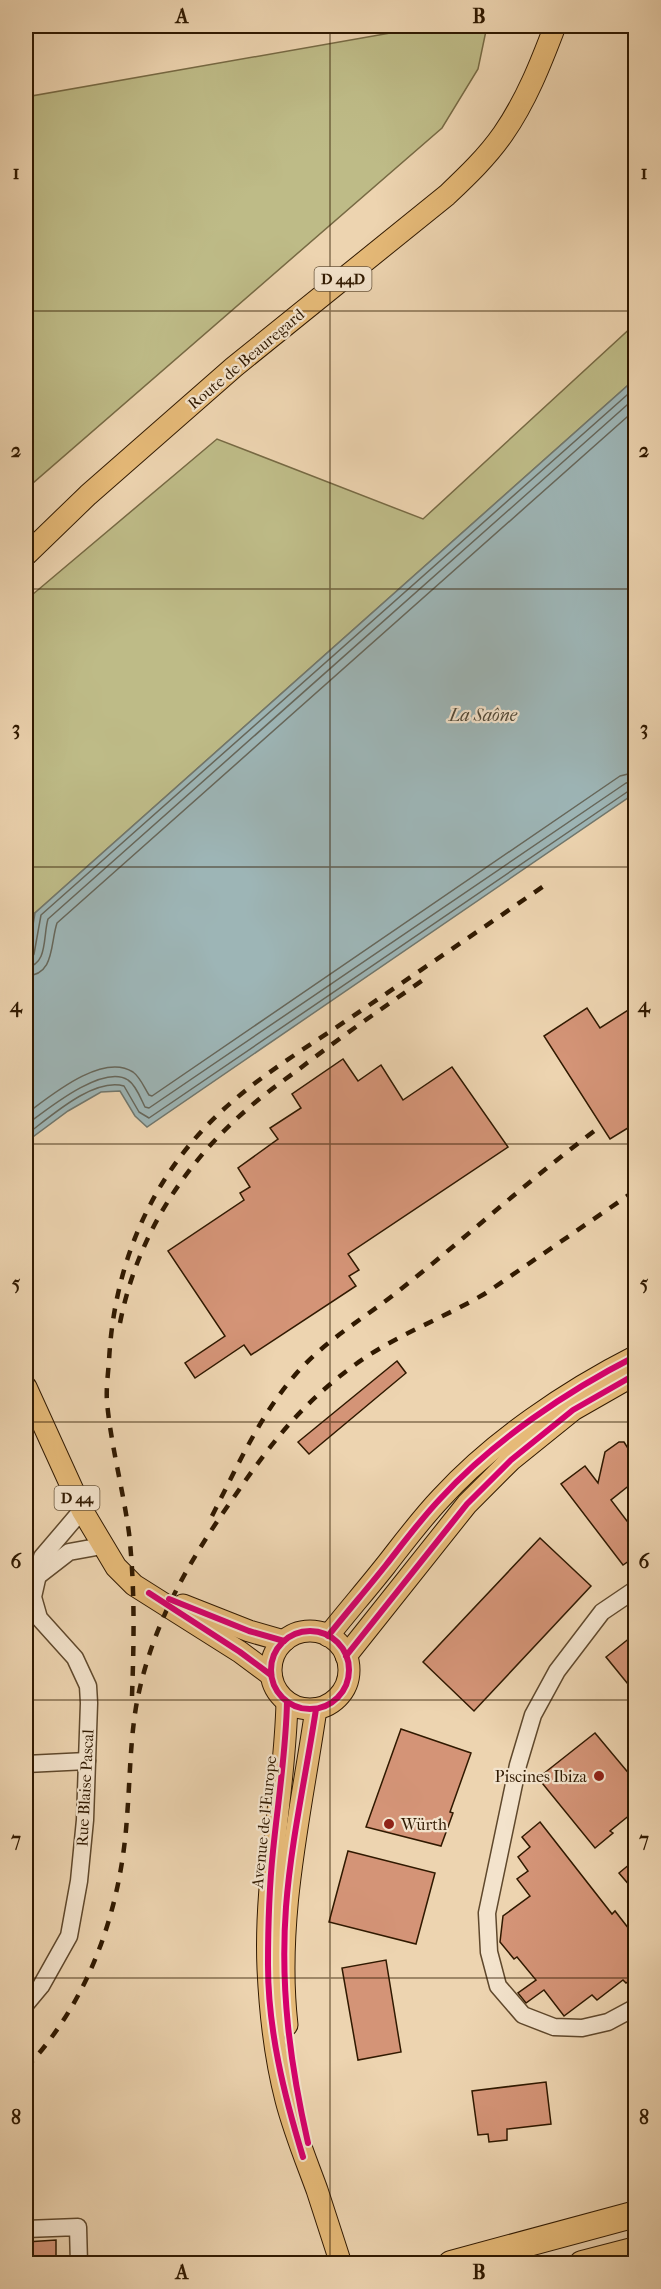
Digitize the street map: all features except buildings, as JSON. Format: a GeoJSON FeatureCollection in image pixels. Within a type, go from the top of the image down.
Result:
{"type":"FeatureCollection","features":[{"type":"Feature","properties":{"kind":"highway"},"geometry":{"type":"LineString","coordinates":[[451,2264],[636,2214]]}},
{"type":"Feature","properties":{"kind":"highway"},"geometry":{"type":"LineString","coordinates":[[582,2264],[636,2250]]}},
{"type":"Feature","properties":{"kind":"main road","name":"Route de Beauregard"},"geometry":{"type":"LineString","coordinates":[[88,495],[234,367],[447,195],[479,164],[504,134],[533,82],[555,27]]}},
{"type":"Feature","properties":{"kind":"main road","name":"D 44D"},"geometry":{"type":"LineString","coordinates":[[26,541],[88,495]]}},
{"type":"Feature","properties":{"kind":"main road","name":"D 44D"},"geometry":{"type":"LineString","coordinates":[[26,555],[88,495]]}},
{"type":"Feature","properties":{"kind":"main road"},"geometry":{"type":"LineString","coordinates":[[328,1636],[441,1497],[473,1467],[558,1401],[636,1356]]}},
{"type":"Feature","properties":{"kind":"main road"},"geometry":{"type":"LineString","coordinates":[[346,1656],[467,1504],[511,1460],[573,1410],[636,1374]]}},
{"type":"Feature","properties":{"kind":"main road","name":"D 44"},"geometry":{"type":"LineString","coordinates":[[26,1387],[82,1510],[116,1567],[134,1585],[272,1675]]}},
{"type":"Feature","properties":{"kind":"main road","name":"D 44"},"geometry":{"type":"LineString","coordinates":[[148,1593],[170,1599],[249,1631],[284,1641]]}},
{"type":"Feature","properties":{"kind":"main road"},"geometry":{"type":"LineString","coordinates":[[317,1632],[328,1636],[342,1648],[346,1656],[349,1667],[344,1690],[327,1706],[316,1709],[296,1707],[279,1694],[272,1675],[273,1657],[284,1641],[294,1635],[317,1632]]}},
{"type":"Feature","properties":{"kind":"main road","name":"Avenue de l'Europe"},"geometry":{"type":"LineString","coordinates":[[287,1702],[286,1738],[272,1864],[268,1968],[273,2025],[285,2099],[308,2161]]}},
{"type":"Feature","properties":{"kind":"main road","name":"Avenue de l'Europe"},"geometry":{"type":"LineString","coordinates":[[308,2161],[286,2021],[284,1962],[286,1906],[316,1709]]}},
{"type":"Feature","properties":{"kind":"main road"},"geometry":{"type":"LineString","coordinates":[[308,2161],[341,2264]]}},
{"type":"Feature","properties":{"kind":"street","name":"Rue Blaise Pascal"},"geometry":{"type":"LineString","coordinates":[[26,2004],[41,1986],[69,1936],[79,1881],[85,1820],[89,1703],[88,1686],[75,1658],[43,1623],[37,1612],[33,1590],[42,1557],[82,1510]]}},
{"type":"Feature","properties":{"kind":"street"},"geometry":{"type":"LineString","coordinates":[[38,1576],[69,1552],[102,1546]]}},
{"type":"Feature","properties":{"kind":"street"},"geometry":{"type":"LineString","coordinates":[[636,1589],[602,1612],[557,1671],[533,1715],[518,1765],[487,1913],[489,1952],[498,1986],[523,2015],[554,2027],[582,2028],[608,2022],[636,2007]]}},
{"type":"Feature","properties":{"kind":"street"},"geometry":{"type":"LineString","coordinates":[[26,1764],[87,1761]]}},
{"type":"Feature","properties":{"kind":"street"},"geometry":{"type":"LineString","coordinates":[[26,2229],[78,2227],[79,2264]]}},
{"type":"Feature","properties":{"kind":"shaded area"},"geometry":{"type":"Polygon","coordinates":[[[430,26],[487,26],[478,69],[442,128],[26,489],[26,97],[430,26]]]}},
{"type":"Feature","properties":{"kind":"shaded area"},"geometry":{"type":"Polygon","coordinates":[[[635,324],[635,379],[35,913],[26,916],[26,600],[217,439],[423,519],[635,324]]]}},
{"type":"Feature","properties":{"kind":"water","name":"La Saône"},"geometry":{"type":"Polygon","coordinates":[[[635,379],[635,793],[147,1127],[135,1116],[120,1091],[101,1092],[68,1111],[26,1142],[26,968],[35,913],[635,379]]]}},
{"type":"Feature","properties":{"kind":"railway"},"geometry":{"type":"LineString","coordinates":[[132,1696],[134,1615],[131,1554],[111,1435],[107,1392],[113,1324],[120,1287],[130,1252],[144,1218],[181,1155],[205,1127],[233,1101],[279,1065],[548,883]]}},
{"type":"Feature","properties":{"kind":"railway"},"geometry":{"type":"LineString","coordinates":[[120,1323],[128,1289],[154,1226],[190,1169],[212,1143],[269,1092],[423,980]]}},
{"type":"Feature","properties":{"kind":"railway"},"geometry":{"type":"LineString","coordinates":[[212,1516],[270,1408],[307,1362],[332,1340],[401,1289],[601,1126]]}},
{"type":"Feature","properties":{"kind":"railway"},"geometry":{"type":"LineString","coordinates":[[26,2068],[68,2013],[98,1952],[118,1885],[124,1851],[132,1735],[142,1678],[161,1623],[173,1597],[217,1521],[261,1459],[289,1425],[303,1409],[337,1379],[387,1344],[486,1293],[636,1190]]}},
{"type":"Feature","properties":{"kind":"cycle path"},"geometry":{"type":"LineString","coordinates":[[328,1636],[427,1514],[461,1477],[507,1437],[558,1401],[636,1356]]}},
{"type":"Feature","properties":{"kind":"cycle path"},"geometry":{"type":"LineString","coordinates":[[346,1656],[467,1504],[511,1460],[573,1410],[636,1374]]}},
{"type":"Feature","properties":{"kind":"cycle path"},"geometry":{"type":"LineString","coordinates":[[149,1593],[271,1675]]}},
{"type":"Feature","properties":{"kind":"cycle path"},"geometry":{"type":"LineString","coordinates":[[169,1599],[249,1631],[284,1641]]}},
{"type":"Feature","properties":{"kind":"cycle path"},"geometry":{"type":"LineString","coordinates":[[310,1631],[325,1634],[342,1648],[349,1670],[346,1685],[332,1702],[310,1709],[295,1706],[278,1692],[271,1670],[274,1655],[288,1638],[310,1631]]}},
{"type":"Feature","properties":{"kind":"cycle path"},"geometry":{"type":"LineString","coordinates":[[287,1702],[273,1851],[268,1965],[271,2014],[278,2062],[303,2157]]}},
{"type":"Feature","properties":{"kind":"cycle path"},"geometry":{"type":"LineString","coordinates":[[308,2143],[296,2084],[288,2026],[284,1937],[291,1858],[316,1709]]}},
{"type":"Feature","properties":{"kind":"place","name":"Piscines Ibiza"},"geometry":{"type":"Point","coordinates":[599,1776]}},
{"type":"Feature","properties":{"kind":"place","name":"Würth"},"geometry":{"type":"Point","coordinates":[389,1824]}}]}
